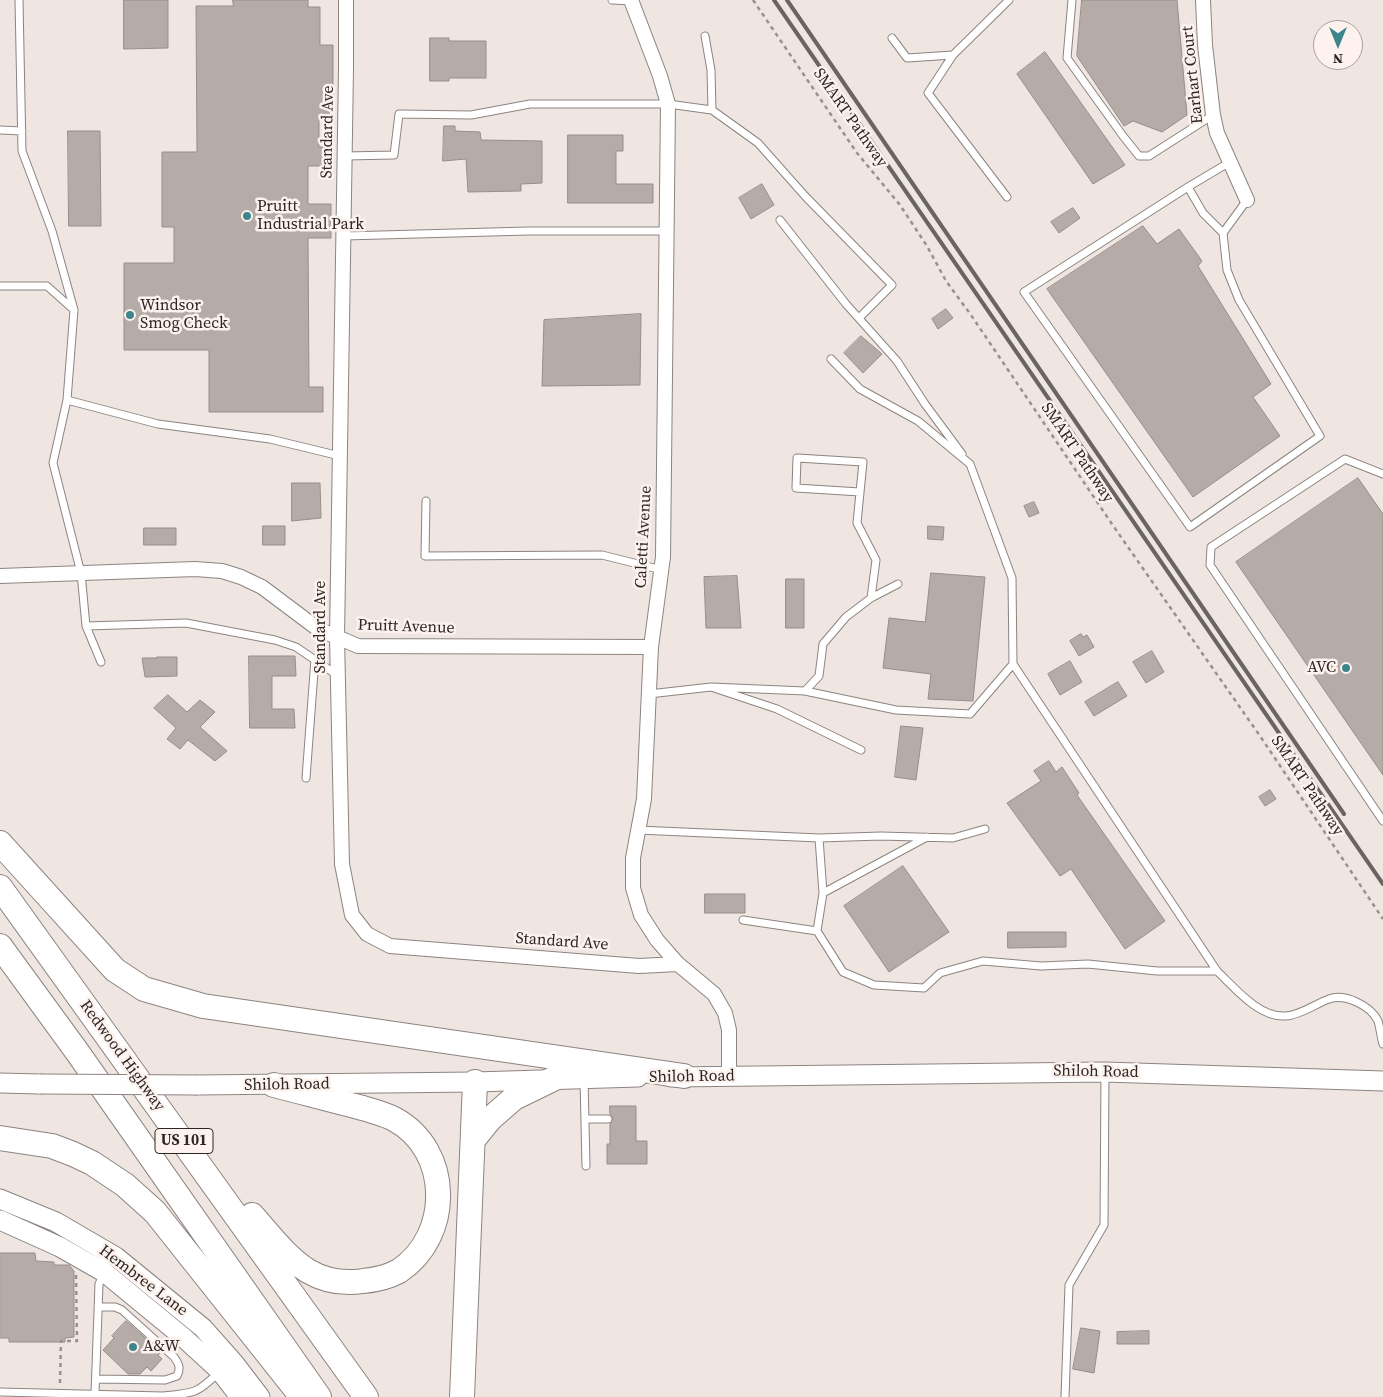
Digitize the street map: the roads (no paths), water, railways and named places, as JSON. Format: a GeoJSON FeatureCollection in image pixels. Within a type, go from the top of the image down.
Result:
{"type":"FeatureCollection","features":[{"type":"Feature","properties":{"kind":"highway"},"geometry":{"type":"LineString","coordinates":[[0,843],[115,970],[144,989],[203,1006],[684,1076]]}},
{"type":"Feature","properties":{"kind":"highway","name":"Redwood Highway"},"geometry":{"type":"LineString","coordinates":[[0,887],[366,1397]]}},
{"type":"Feature","properties":{"kind":"highway","name":"Redwood Highway"},"geometry":{"type":"LineString","coordinates":[[0,946],[78,1053],[319,1397]]}},
{"type":"Feature","properties":{"kind":"highway"},"geometry":{"type":"LineString","coordinates":[[0,970],[78,1053]]}},
{"type":"Feature","properties":{"kind":"highway"},"geometry":{"type":"LineString","coordinates":[[474,1140],[490,1119],[514,1098],[553,1079]]}},
{"type":"Feature","properties":{"kind":"highway"},"geometry":{"type":"LineString","coordinates":[[462,1397],[475,1082]]}},
{"type":"Feature","properties":{"kind":"highway"},"geometry":{"type":"LineString","coordinates":[[172,1125],[286,1252],[303,1268],[323,1278],[338,1282],[367,1281],[397,1272],[421,1251],[436,1218],[439,1199],[438,1178],[424,1146],[412,1133],[394,1119],[274,1085]]}},
{"type":"Feature","properties":{"kind":"highway"},"geometry":{"type":"LineString","coordinates":[[0,1138],[52,1146],[92,1163],[125,1185],[155,1212],[302,1397]]}},
{"type":"Feature","properties":{"kind":"main road","name":"Shiloh Road"},"geometry":{"type":"LineString","coordinates":[[0,1083],[274,1085],[684,1076],[1105,1072],[1383,1081]]}},
{"type":"Feature","properties":{"kind":"main road","name":"Hembree Lane"},"geometry":{"type":"LineString","coordinates":[[0,1199],[56,1222],[116,1257],[203,1328],[234,1363],[260,1397]]}},
{"type":"Feature","properties":{"kind":"main road","name":"Hembree Lane"},"geometry":{"type":"LineString","coordinates":[[0,1220],[60,1247],[104,1272],[184,1337],[220,1371],[240,1397]]}},
{"type":"Feature","properties":{"kind":"street","name":"Standard Ave"},"geometry":{"type":"LineString","coordinates":[[346,0],[337,638],[342,864],[352,914],[368,934],[390,946],[639,966],[678,964]]}},
{"type":"Feature","properties":{"kind":"street","name":"Caletti Avenue"},"geometry":{"type":"LineString","coordinates":[[631,0],[660,76],[668,104],[663,557],[651,647],[644,799],[633,858],[633,888],[641,914],[657,940],[678,964],[714,994],[725,1013],[729,1030],[729,1076]]}},
{"type":"Feature","properties":{"kind":"street","name":"Earhart Court"},"geometry":{"type":"LineString","coordinates":[[1203,0],[1205,45],[1213,114],[1217,132],[1247,200]]}},
{"type":"Feature","properties":{"kind":"street","name":"Pruitt Avenue"},"geometry":{"type":"LineString","coordinates":[[0,576],[195,569],[222,571],[262,587],[318,629],[358,646],[651,647]]}},
{"type":"Feature","properties":{"kind":"lane"},"geometry":{"type":"LineString","coordinates":[[19,0],[22,151],[52,230],[74,310],[67,400],[53,463],[81,573],[86,626],[101,662]]}},
{"type":"Feature","properties":{"kind":"lane"},"geometry":{"type":"LineString","coordinates":[[612,0],[631,0]]}},
{"type":"Feature","properties":{"kind":"lane"},"geometry":{"type":"LineString","coordinates":[[1007,197],[928,93],[953,56],[1009,0]]}},
{"type":"Feature","properties":{"kind":"lane"},"geometry":{"type":"LineString","coordinates":[[1072,0],[1067,58],[1139,156],[1148,156],[1213,114]]}},
{"type":"Feature","properties":{"kind":"lane"},"geometry":{"type":"LineString","coordinates":[[705,36],[711,70],[712,110]]}},
{"type":"Feature","properties":{"kind":"lane"},"geometry":{"type":"LineString","coordinates":[[892,38],[907,58],[953,56]]}},
{"type":"Feature","properties":{"kind":"lane"},"geometry":{"type":"LineString","coordinates":[[345,156],[394,155],[399,114],[471,114],[530,104],[668,104],[712,110],[758,143],[805,196],[892,285],[859,318]]}},
{"type":"Feature","properties":{"kind":"lane"},"geometry":{"type":"LineString","coordinates":[[0,130],[22,130]]}},
{"type":"Feature","properties":{"kind":"lane"},"geometry":{"type":"LineString","coordinates":[[1188,187],[1203,213],[1222,233],[1226,270],[1239,300],[1320,436],[1190,527],[1024,292],[1188,187],[1230,162]]}},
{"type":"Feature","properties":{"kind":"lane"},"geometry":{"type":"LineString","coordinates":[[1222,233],[1247,200]]}},
{"type":"Feature","properties":{"kind":"lane"},"geometry":{"type":"LineString","coordinates":[[780,220],[859,318],[898,360],[925,404],[970,464],[1012,578],[1013,664],[1216,971],[1261,1011],[1286,1016],[1310,1009],[1331,998],[1349,999],[1364,1005],[1377,1020],[1383,1044]]}},
{"type":"Feature","properties":{"kind":"lane"},"geometry":{"type":"LineString","coordinates":[[344,236],[528,231],[667,231]]}},
{"type":"Feature","properties":{"kind":"lane"},"geometry":{"type":"LineString","coordinates":[[0,286],[46,286],[74,310]]}},
{"type":"Feature","properties":{"kind":"lane"},"geometry":{"type":"LineString","coordinates":[[831,359],[860,390],[918,421],[970,464]]}},
{"type":"Feature","properties":{"kind":"lane"},"geometry":{"type":"LineString","coordinates":[[67,400],[158,424],[270,439],[340,456]]}},
{"type":"Feature","properties":{"kind":"lane"},"geometry":{"type":"LineString","coordinates":[[860,492],[796,488],[797,458],[863,462],[857,523],[876,560],[871,598]]}},
{"type":"Feature","properties":{"kind":"lane"},"geometry":{"type":"LineString","coordinates":[[1383,474],[1346,459],[1211,547],[1210,564],[1383,821]]}},
{"type":"Feature","properties":{"kind":"lane"},"geometry":{"type":"LineString","coordinates":[[426,501],[425,556],[602,555],[662,570]]}},
{"type":"Feature","properties":{"kind":"lane"},"geometry":{"type":"LineString","coordinates":[[805,691],[820,676],[823,644],[846,617],[871,598],[898,584]]}},
{"type":"Feature","properties":{"kind":"lane"},"geometry":{"type":"LineString","coordinates":[[86,626],[186,623],[275,640],[296,647],[338,675]]}},
{"type":"Feature","properties":{"kind":"lane"},"geometry":{"type":"LineString","coordinates":[[306,778],[315,659]]}},
{"type":"Feature","properties":{"kind":"lane"},"geometry":{"type":"LineString","coordinates":[[649,694],[711,687],[805,691],[896,710],[970,714],[1013,664]]}},
{"type":"Feature","properties":{"kind":"lane"},"geometry":{"type":"LineString","coordinates":[[711,687],[777,710],[861,750]]}},
{"type":"Feature","properties":{"kind":"lane"},"geometry":{"type":"LineString","coordinates":[[638,830],[820,838],[880,836],[953,838],[985,829]]}},
{"type":"Feature","properties":{"kind":"lane"},"geometry":{"type":"LineString","coordinates":[[823,893],[927,837]]}},
{"type":"Feature","properties":{"kind":"lane"},"geometry":{"type":"LineString","coordinates":[[820,838],[823,893],[817,931],[844,972],[874,985],[924,988],[940,973],[983,961],[1041,966],[1088,964],[1157,971],[1216,971]]}},
{"type":"Feature","properties":{"kind":"lane"},"geometry":{"type":"LineString","coordinates":[[743,920],[817,931]]}},
{"type":"Feature","properties":{"kind":"lane"},"geometry":{"type":"LineString","coordinates":[[1066,1397],[1069,1285],[1104,1225],[1105,1072]]}},
{"type":"Feature","properties":{"kind":"lane"},"geometry":{"type":"LineString","coordinates":[[584,1078],[586,1166]]}},
{"type":"Feature","properties":{"kind":"lane"},"geometry":{"type":"LineString","coordinates":[[585,1119],[608,1119]]}},
{"type":"Feature","properties":{"kind":"lane"},"geometry":{"type":"LineString","coordinates":[[95,1394],[99,1284],[104,1272]]}},
{"type":"Feature","properties":{"kind":"lane"},"geometry":{"type":"LineString","coordinates":[[96,1379],[165,1380],[177,1376],[180,1372],[180,1365],[174,1356],[122,1310],[115,1307],[98,1307]]}},
{"type":"Feature","properties":{"kind":"lane"},"geometry":{"type":"LineString","coordinates":[[0,1392],[163,1396],[200,1390],[220,1371]]}},
{"type":"Feature","properties":{"kind":"railway"},"geometry":{"type":"LineString","coordinates":[[774,0],[1383,884]]}},
{"type":"Feature","properties":{"kind":"railway"},"geometry":{"type":"LineString","coordinates":[[787,0],[1344,814]]}},
{"type":"Feature","properties":{"kind":"place","name":"Pruitt Industrial Park"},"geometry":{"type":"Point","coordinates":[247,216]}},
{"type":"Feature","properties":{"kind":"place","name":"Windsor Smog Check"},"geometry":{"type":"Point","coordinates":[130,315]}},
{"type":"Feature","properties":{"kind":"place","name":"AVC"},"geometry":{"type":"Point","coordinates":[1346,668]}},
{"type":"Feature","properties":{"kind":"place","name":"A&W"},"geometry":{"type":"Point","coordinates":[133,1347]}}]}
